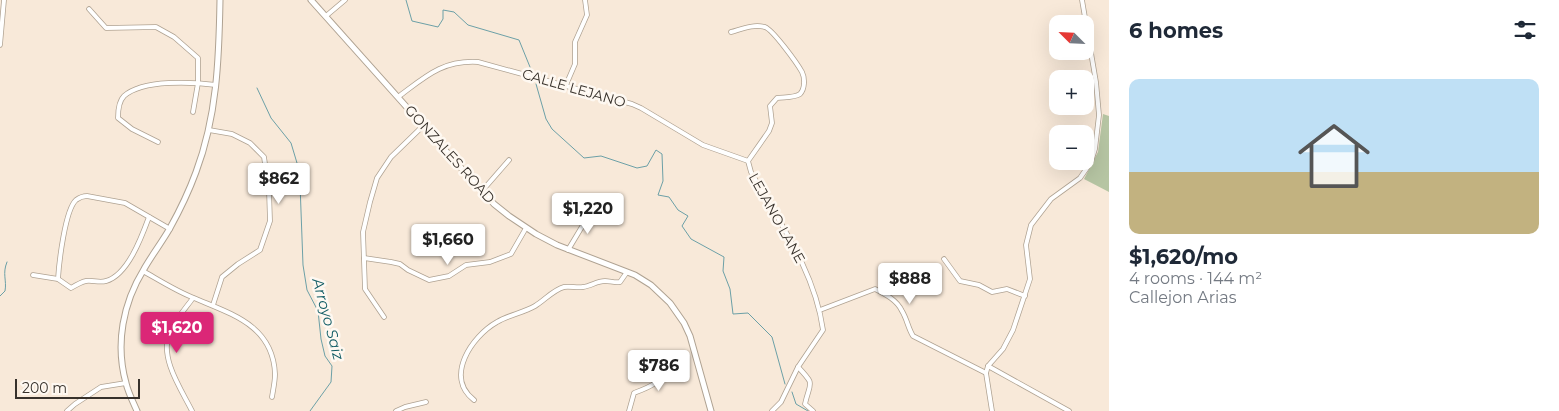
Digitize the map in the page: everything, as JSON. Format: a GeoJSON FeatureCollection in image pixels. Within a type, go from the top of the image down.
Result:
{"type":"FeatureCollection","features":[{"type":"Feature","properties":{"kind":"street"},"geometry":{"type":"LineString","coordinates":[[0,45],[4,0]]}},
{"type":"Feature","properties":{"kind":"street"},"geometry":{"type":"LineString","coordinates":[[137,411],[126,383],[121,348],[124,314],[142,271],[170,229],[196,173],[209,130],[217,86],[220,0]]}},
{"type":"Feature","properties":{"kind":"street","name":"GONZALES ROAD"},"geometry":{"type":"LineString","coordinates":[[311,0],[482,191],[502,210],[526,228],[547,240],[643,280],[670,303],[684,323],[690,336],[711,411]]}},
{"type":"Feature","properties":{"kind":"street"},"geometry":{"type":"LineString","coordinates":[[326,16],[345,0]]}},
{"type":"Feature","properties":{"kind":"street"},"geometry":{"type":"LineString","coordinates":[[566,85],[575,64],[575,42],[587,14],[585,0]]}},
{"type":"Feature","properties":{"kind":"street"},"geometry":{"type":"LineString","coordinates":[[992,411],[986,373],[988,366],[1004,349],[1025,296],[1030,279],[1026,245],[1031,225],[1051,200],[1080,178],[1091,162],[1095,149],[1099,115],[1096,82],[1082,0]]}},
{"type":"Feature","properties":{"kind":"street"},"geometry":{"type":"LineString","coordinates":[[89,9],[106,28],[156,27],[174,37],[198,58],[198,83],[193,112]]}},
{"type":"Feature","properties":{"kind":"street","name":"LEJANO LANE"},"geometry":{"type":"LineString","coordinates":[[731,32],[754,26],[767,28],[803,73],[804,88],[801,93],[794,96],[777,98],[770,106],[772,123],[769,131],[748,161],[751,172],[803,264],[820,310],[823,330],[798,367],[781,402],[772,411]]}},
{"type":"Feature","properties":{"kind":"street","name":"CALLE LEJANO"},"geometry":{"type":"LineString","coordinates":[[398,97],[434,70],[466,62],[483,63],[566,85],[641,108],[703,144],[748,161]]}},
{"type":"Feature","properties":{"kind":"street"},"geometry":{"type":"LineString","coordinates":[[158,142],[132,129],[118,118],[118,107],[123,96],[135,90],[160,83],[198,83],[217,86]]}},
{"type":"Feature","properties":{"kind":"street"},"geometry":{"type":"LineString","coordinates":[[384,317],[365,289],[363,232],[377,178],[391,157],[423,126]]}},
{"type":"Feature","properties":{"kind":"street"},"geometry":{"type":"LineString","coordinates":[[209,130],[232,134],[250,143],[264,157],[270,221],[260,250],[222,277],[213,305]]}},
{"type":"Feature","properties":{"kind":"street"},"geometry":{"type":"LineString","coordinates":[[482,191],[509,160]]}},
{"type":"Feature","properties":{"kind":"street"},"geometry":{"type":"LineString","coordinates":[[58,279],[59,257],[70,210],[79,198],[87,196],[122,202],[170,229]]}},
{"type":"Feature","properties":{"kind":"street"},"geometry":{"type":"LineString","coordinates":[[568,250],[592,210]]}},
{"type":"Feature","properties":{"kind":"street"},"geometry":{"type":"LineString","coordinates":[[33,276],[58,279],[72,288],[87,281],[102,282],[116,276],[140,240],[149,217]]}},
{"type":"Feature","properties":{"kind":"street"},"geometry":{"type":"LineString","coordinates":[[364,258],[400,264],[429,280],[449,276],[466,265],[490,262],[511,254],[526,228]]}},
{"type":"Feature","properties":{"kind":"street"},"geometry":{"type":"LineString","coordinates":[[944,259],[960,281],[979,285],[992,292],[1007,289],[1025,296]]}},
{"type":"Feature","properties":{"kind":"street"},"geometry":{"type":"LineString","coordinates":[[142,271],[193,298],[238,316],[255,328],[265,341],[272,356],[275,374],[272,397]]}},
{"type":"Feature","properties":{"kind":"street"},"geometry":{"type":"LineString","coordinates":[[474,400],[464,389],[460,376],[472,344],[497,321],[536,306],[564,287],[585,287],[595,282],[605,281],[620,282],[627,272]]}},
{"type":"Feature","properties":{"kind":"street"},"geometry":{"type":"LineString","coordinates":[[820,310],[874,289],[890,297],[902,309],[913,336],[986,373]]}},
{"type":"Feature","properties":{"kind":"street"},"geometry":{"type":"LineString","coordinates":[[192,411],[171,367],[166,348],[169,333],[193,298]]}},
{"type":"Feature","properties":{"kind":"street"},"geometry":{"type":"LineString","coordinates":[[629,411],[634,393],[658,382],[664,374],[666,365]]}},
{"type":"Feature","properties":{"kind":"street"},"geometry":{"type":"LineString","coordinates":[[988,366],[1069,411]]}},
{"type":"Feature","properties":{"kind":"street"},"geometry":{"type":"LineString","coordinates":[[798,367],[812,385],[805,404],[813,411]]}},
{"type":"Feature","properties":{"kind":"street"},"geometry":{"type":"LineString","coordinates":[[67,411],[101,386],[126,383]]}},
{"type":"Feature","properties":{"kind":"street"},"geometry":{"type":"LineString","coordinates":[[396,411],[426,402]]}},
{"type":"Feature","properties":{"kind":"green space"},"geometry":{"type":"Polygon","coordinates":[[[1103,114],[1109,116],[1109,192],[1084,179],[1089,170],[1094,170],[1094,160],[1098,152],[1103,114]]]}},
{"type":"Feature","properties":{"kind":"waterway"},"geometry":{"type":"LineString","coordinates":[[406,0],[412,21],[438,27],[443,19],[443,10],[454,12],[468,25],[519,40],[530,67]]}},
{"type":"Feature","properties":{"kind":"waterway"},"geometry":{"type":"LineString","coordinates":[[536,84],[546,119],[552,129],[584,158],[601,156],[637,168],[647,166],[656,150],[662,154],[663,181],[658,195],[669,197],[678,210],[688,216],[682,226],[691,239],[724,257],[723,271],[730,289],[733,314],[748,313],[772,337],[785,384]]}},
{"type":"Feature","properties":{"kind":"waterway","name":"Arroyo Saiz"},"geometry":{"type":"LineString","coordinates":[[257,88],[271,118],[291,143],[297,163],[300,184],[303,265],[307,290],[318,311],[325,356],[332,366],[331,382],[310,411]]}},
{"type":"Feature","properties":{"kind":"waterway"},"geometry":{"type":"LineString","coordinates":[[0,296],[5,291],[7,262]]}},
{"type":"Feature","properties":{"kind":"waterway"},"geometry":{"type":"LineString","coordinates":[[792,392],[796,404],[808,411]]}}]}
